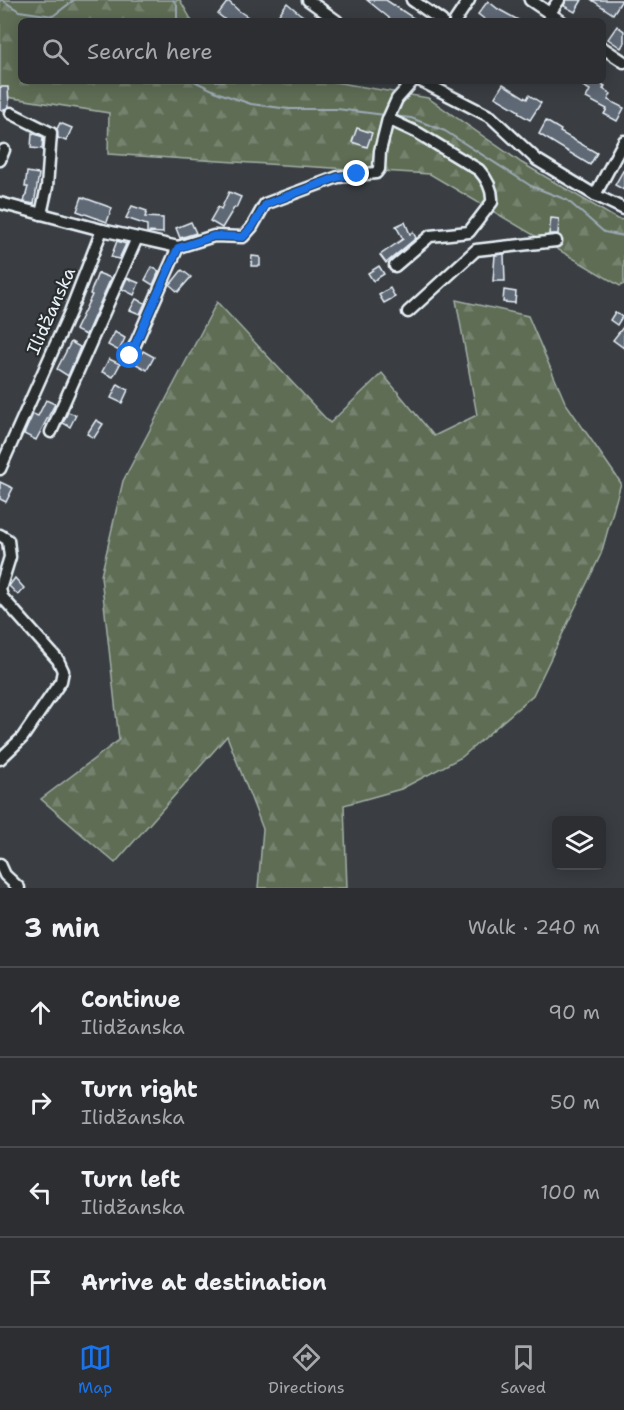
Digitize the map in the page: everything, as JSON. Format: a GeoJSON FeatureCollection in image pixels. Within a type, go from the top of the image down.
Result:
{"type":"FeatureCollection","features":[{"type":"Feature","properties":{"kind":"street"},"geometry":{"type":"LineString","coordinates":[[308,0],[333,18]]}},
{"type":"Feature","properties":{"kind":"street"},"geometry":{"type":"LineString","coordinates":[[412,0],[438,18]]}},
{"type":"Feature","properties":{"kind":"street"},"geometry":{"type":"LineString","coordinates":[[457,18],[469,0]]}},
{"type":"Feature","properties":{"kind":"street"},"geometry":{"type":"LineString","coordinates":[[530,0],[556,18]]}},
{"type":"Feature","properties":{"kind":"street"},"geometry":{"type":"LineString","coordinates":[[549,14],[559,0]]}},
{"type":"Feature","properties":{"kind":"street"},"geometry":{"type":"LineString","coordinates":[[606,50],[624,62]]}},
{"type":"Feature","properties":{"kind":"street"},"geometry":{"type":"LineString","coordinates":[[0,203],[178,248],[214,236],[243,237],[266,204],[338,177],[376,173],[379,169],[380,151],[388,119],[397,99],[410,84]]}},
{"type":"Feature","properties":{"kind":"street"},"geometry":{"type":"LineString","coordinates":[[427,84],[491,117],[537,160],[595,195],[624,209]]}},
{"type":"Feature","properties":{"kind":"street"},"geometry":{"type":"LineString","coordinates":[[11,113],[51,134],[50,162],[41,214]]}},
{"type":"Feature","properties":{"kind":"street"},"geometry":{"type":"LineString","coordinates":[[388,119],[418,133],[470,164],[486,178],[492,202],[469,232],[430,236],[395,266]]}},
{"type":"Feature","properties":{"kind":"street"},"geometry":{"type":"LineString","coordinates":[[595,195],[624,141]]}},
{"type":"Feature","properties":{"kind":"street","name":"Ilidžanska"},"geometry":{"type":"LineString","coordinates":[[0,469],[70,312],[99,243],[102,230]]}},
{"type":"Feature","properties":{"kind":"street"},"geometry":{"type":"LineString","coordinates":[[469,232],[476,250]]}},
{"type":"Feature","properties":{"kind":"street"},"geometry":{"type":"LineString","coordinates":[[51,432],[137,238]]}},
{"type":"Feature","properties":{"kind":"street"},"geometry":{"type":"LineString","coordinates":[[408,312],[476,250],[556,240]]}},
{"type":"Feature","properties":{"kind":"street"},"geometry":{"type":"LineString","coordinates":[[130,356],[178,248]]}},
{"type":"Feature","properties":{"kind":"street"},"geometry":{"type":"LineString","coordinates":[[0,535],[8,540],[10,557],[0,589],[2,597],[58,660],[63,671],[61,681],[22,738],[0,759]]}},
{"type":"Feature","properties":{"kind":"street"},"geometry":{"type":"LineString","coordinates":[[0,864],[5,875],[19,888]]}},
{"type":"Feature","properties":{"kind":"green space"},"geometry":{"type":"Polygon","coordinates":[[[0,0],[180,0],[190,18],[18,18],[18,84],[346,84],[428,98],[522,163],[617,219],[624,220],[624,284],[620,286],[430,174],[108,154],[109,113],[0,96],[0,0]]]}},
{"type":"Feature","properties":{"kind":"green space"},"geometry":{"type":"Polygon","coordinates":[[[456,300],[528,316],[565,402],[621,483],[601,554],[533,695],[462,757],[401,789],[344,805],[347,888],[258,888],[263,829],[227,736],[115,863],[41,799],[119,740],[101,576],[123,481],[217,302],[330,423],[382,373],[434,436],[477,415],[456,300]]]}},
{"type":"Feature","properties":{"kind":"building"},"geometry":{"type":"Polygon","coordinates":[[[367,0],[386,0],[413,18],[389,18],[367,0]]]}},
{"type":"Feature","properties":{"kind":"building"},"geometry":{"type":"Polygon","coordinates":[[[566,0],[582,0],[575,12],[564,6],[566,0]]]}},
{"type":"Feature","properties":{"kind":"building"},"geometry":{"type":"Polygon","coordinates":[[[592,0],[622,0],[613,14],[592,0]]]}},
{"type":"Feature","properties":{"kind":"building"},"geometry":{"type":"Polygon","coordinates":[[[228,1],[250,18],[223,18],[218,14],[228,1]]]}},
{"type":"Feature","properties":{"kind":"building"},"geometry":{"type":"Polygon","coordinates":[[[488,1],[514,18],[483,18],[478,14],[488,1]]]}},
{"type":"Feature","properties":{"kind":"building"},"geometry":{"type":"Polygon","coordinates":[[[287,3],[306,18],[278,18],[287,3]]]}},
{"type":"Feature","properties":{"kind":"building"},"geometry":{"type":"Polygon","coordinates":[[[617,26],[624,31],[624,43],[621,48],[608,39],[617,26]]]}},
{"type":"Feature","properties":{"kind":"building"},"geometry":{"type":"Polygon","coordinates":[[[503,84],[527,99],[529,95],[541,103],[530,120],[495,97],[503,84]]]}},
{"type":"Feature","properties":{"kind":"building"},"geometry":{"type":"Polygon","coordinates":[[[579,84],[605,86],[603,89],[611,94],[608,100],[624,108],[617,121],[604,114],[607,109],[586,98],[590,90],[579,84]]]}},
{"type":"Feature","properties":{"kind":"building"},"geometry":{"type":"Polygon","coordinates":[[[0,87],[8,87],[9,106],[4,110],[0,110],[0,87]]]}},
{"type":"Feature","properties":{"kind":"building"},"geometry":{"type":"Polygon","coordinates":[[[546,121],[561,130],[560,132],[597,153],[590,165],[539,134],[546,121]]]}},
{"type":"Feature","properties":{"kind":"building"},"geometry":{"type":"Polygon","coordinates":[[[60,123],[72,128],[66,141],[58,138],[57,129],[60,123]]]}},
{"type":"Feature","properties":{"kind":"building"},"geometry":{"type":"Polygon","coordinates":[[[357,128],[372,133],[367,147],[352,142],[357,128]]]}},
{"type":"Feature","properties":{"kind":"building"},"geometry":{"type":"Polygon","coordinates":[[[32,133],[43,137],[42,149],[31,148],[32,133]]]}},
{"type":"Feature","properties":{"kind":"building"},"geometry":{"type":"Polygon","coordinates":[[[624,169],[624,190],[615,185],[624,169]]]}},
{"type":"Feature","properties":{"kind":"building"},"geometry":{"type":"Polygon","coordinates":[[[27,172],[39,174],[34,204],[24,202],[28,187],[25,187],[27,172]]]}},
{"type":"Feature","properties":{"kind":"building"},"geometry":{"type":"Polygon","coordinates":[[[229,192],[241,197],[222,228],[210,221],[218,207],[221,209],[229,192]]]}},
{"type":"Feature","properties":{"kind":"building"},"geometry":{"type":"Polygon","coordinates":[[[82,197],[112,208],[107,222],[77,211],[82,197]]]}},
{"type":"Feature","properties":{"kind":"building"},"geometry":{"type":"Polygon","coordinates":[[[132,206],[147,211],[145,217],[163,218],[163,233],[147,232],[147,225],[126,218],[132,206]]]}},
{"type":"Feature","properties":{"kind":"building"},"geometry":{"type":"Polygon","coordinates":[[[551,218],[559,219],[558,234],[549,234],[551,218]]]}},
{"type":"Feature","properties":{"kind":"building"},"geometry":{"type":"Polygon","coordinates":[[[191,222],[196,233],[180,238],[176,228],[191,222]]]}},
{"type":"Feature","properties":{"kind":"building"},"geometry":{"type":"Polygon","coordinates":[[[405,222],[410,234],[413,232],[416,238],[386,263],[380,255],[403,239],[396,226],[405,222]]]}},
{"type":"Feature","properties":{"kind":"building"},"geometry":{"type":"Polygon","coordinates":[[[117,241],[126,244],[119,259],[111,257],[117,241]]]}},
{"type":"Feature","properties":{"kind":"building"},"geometry":{"type":"Polygon","coordinates":[[[504,254],[505,281],[493,281],[495,255],[504,254]]]}},
{"type":"Feature","properties":{"kind":"building"},"geometry":{"type":"Polygon","coordinates":[[[252,256],[260,257],[260,266],[251,266],[252,256]]]}},
{"type":"Feature","properties":{"kind":"building"},"geometry":{"type":"Polygon","coordinates":[[[379,266],[384,274],[373,281],[368,273],[379,266]]]}},
{"type":"Feature","properties":{"kind":"building"},"geometry":{"type":"Polygon","coordinates":[[[152,267],[159,271],[153,285],[145,280],[152,267]]]}},
{"type":"Feature","properties":{"kind":"building"},"geometry":{"type":"Polygon","coordinates":[[[182,270],[191,277],[178,292],[170,285],[182,270]]]}},
{"type":"Feature","properties":{"kind":"building"},"geometry":{"type":"Polygon","coordinates":[[[98,273],[111,278],[86,335],[75,330],[92,295],[90,294],[98,273]]]}},
{"type":"Feature","properties":{"kind":"building"},"geometry":{"type":"Polygon","coordinates":[[[127,278],[139,283],[134,295],[122,289],[127,278]]]}},
{"type":"Feature","properties":{"kind":"building"},"geometry":{"type":"Polygon","coordinates":[[[390,288],[395,297],[384,303],[379,295],[390,288]]]}},
{"type":"Feature","properties":{"kind":"building"},"geometry":{"type":"Polygon","coordinates":[[[504,290],[516,292],[515,303],[503,302],[504,290]]]}},
{"type":"Feature","properties":{"kind":"building"},"geometry":{"type":"Polygon","coordinates":[[[136,299],[145,303],[140,314],[130,310],[136,299]]]}},
{"type":"Feature","properties":{"kind":"building"},"geometry":{"type":"Polygon","coordinates":[[[615,312],[622,317],[617,325],[610,320],[615,312]]]}},
{"type":"Feature","properties":{"kind":"building"},"geometry":{"type":"Polygon","coordinates":[[[624,326],[624,348],[613,340],[624,326]]]}},
{"type":"Feature","properties":{"kind":"building"},"geometry":{"type":"Polygon","coordinates":[[[115,332],[125,338],[119,351],[108,345],[115,332]]]}},
{"type":"Feature","properties":{"kind":"building"},"geometry":{"type":"Polygon","coordinates":[[[71,342],[80,347],[68,376],[57,369],[71,342]]]}},
{"type":"Feature","properties":{"kind":"building"},"geometry":{"type":"Polygon","coordinates":[[[143,351],[154,357],[147,370],[136,364],[143,351]]]}},
{"type":"Feature","properties":{"kind":"building"},"geometry":{"type":"Polygon","coordinates":[[[109,359],[120,364],[113,377],[102,372],[109,359]]]}},
{"type":"Feature","properties":{"kind":"building"},"geometry":{"type":"Polygon","coordinates":[[[118,384],[128,390],[122,403],[111,398],[118,384]]]}},
{"type":"Feature","properties":{"kind":"building"},"geometry":{"type":"Polygon","coordinates":[[[46,400],[55,404],[36,440],[24,434],[33,414],[38,416],[46,400]]]}},
{"type":"Feature","properties":{"kind":"building"},"geometry":{"type":"Polygon","coordinates":[[[68,412],[76,415],[70,427],[63,423],[68,412]]]}},
{"type":"Feature","properties":{"kind":"building"},"geometry":{"type":"Polygon","coordinates":[[[96,420],[103,424],[94,438],[87,434],[96,420]]]}},
{"type":"Feature","properties":{"kind":"building"},"geometry":{"type":"Polygon","coordinates":[[[0,482],[13,488],[6,502],[0,499],[0,482]]]}},
{"type":"Feature","properties":{"kind":"building"},"geometry":{"type":"Polygon","coordinates":[[[15,578],[24,588],[18,595],[9,586],[15,578]]]}},
{"type":"Feature","properties":{"kind":"waterway"},"geometry":{"type":"LineString","coordinates":[[2,0],[19,11],[53,16],[74,0]]}},
{"type":"Feature","properties":{"kind":"waterway"},"geometry":{"type":"LineString","coordinates":[[173,0],[177,5],[177,18]]}},
{"type":"Feature","properties":{"kind":"waterway"},"geometry":{"type":"LineString","coordinates":[[200,84],[251,104],[289,109],[337,109],[385,115]]}},
{"type":"Feature","properties":{"kind":"waterway"},"geometry":{"type":"LineString","coordinates":[[393,116],[411,118],[445,131],[531,186],[567,200],[604,232],[624,236]]}},
{"type":"Feature","properties":{"kind":"route"},"geometry":{"type":"LineString","coordinates":[[130,356],[178,248],[214,236],[243,237],[266,204],[338,177],[357,174]]}}]}
